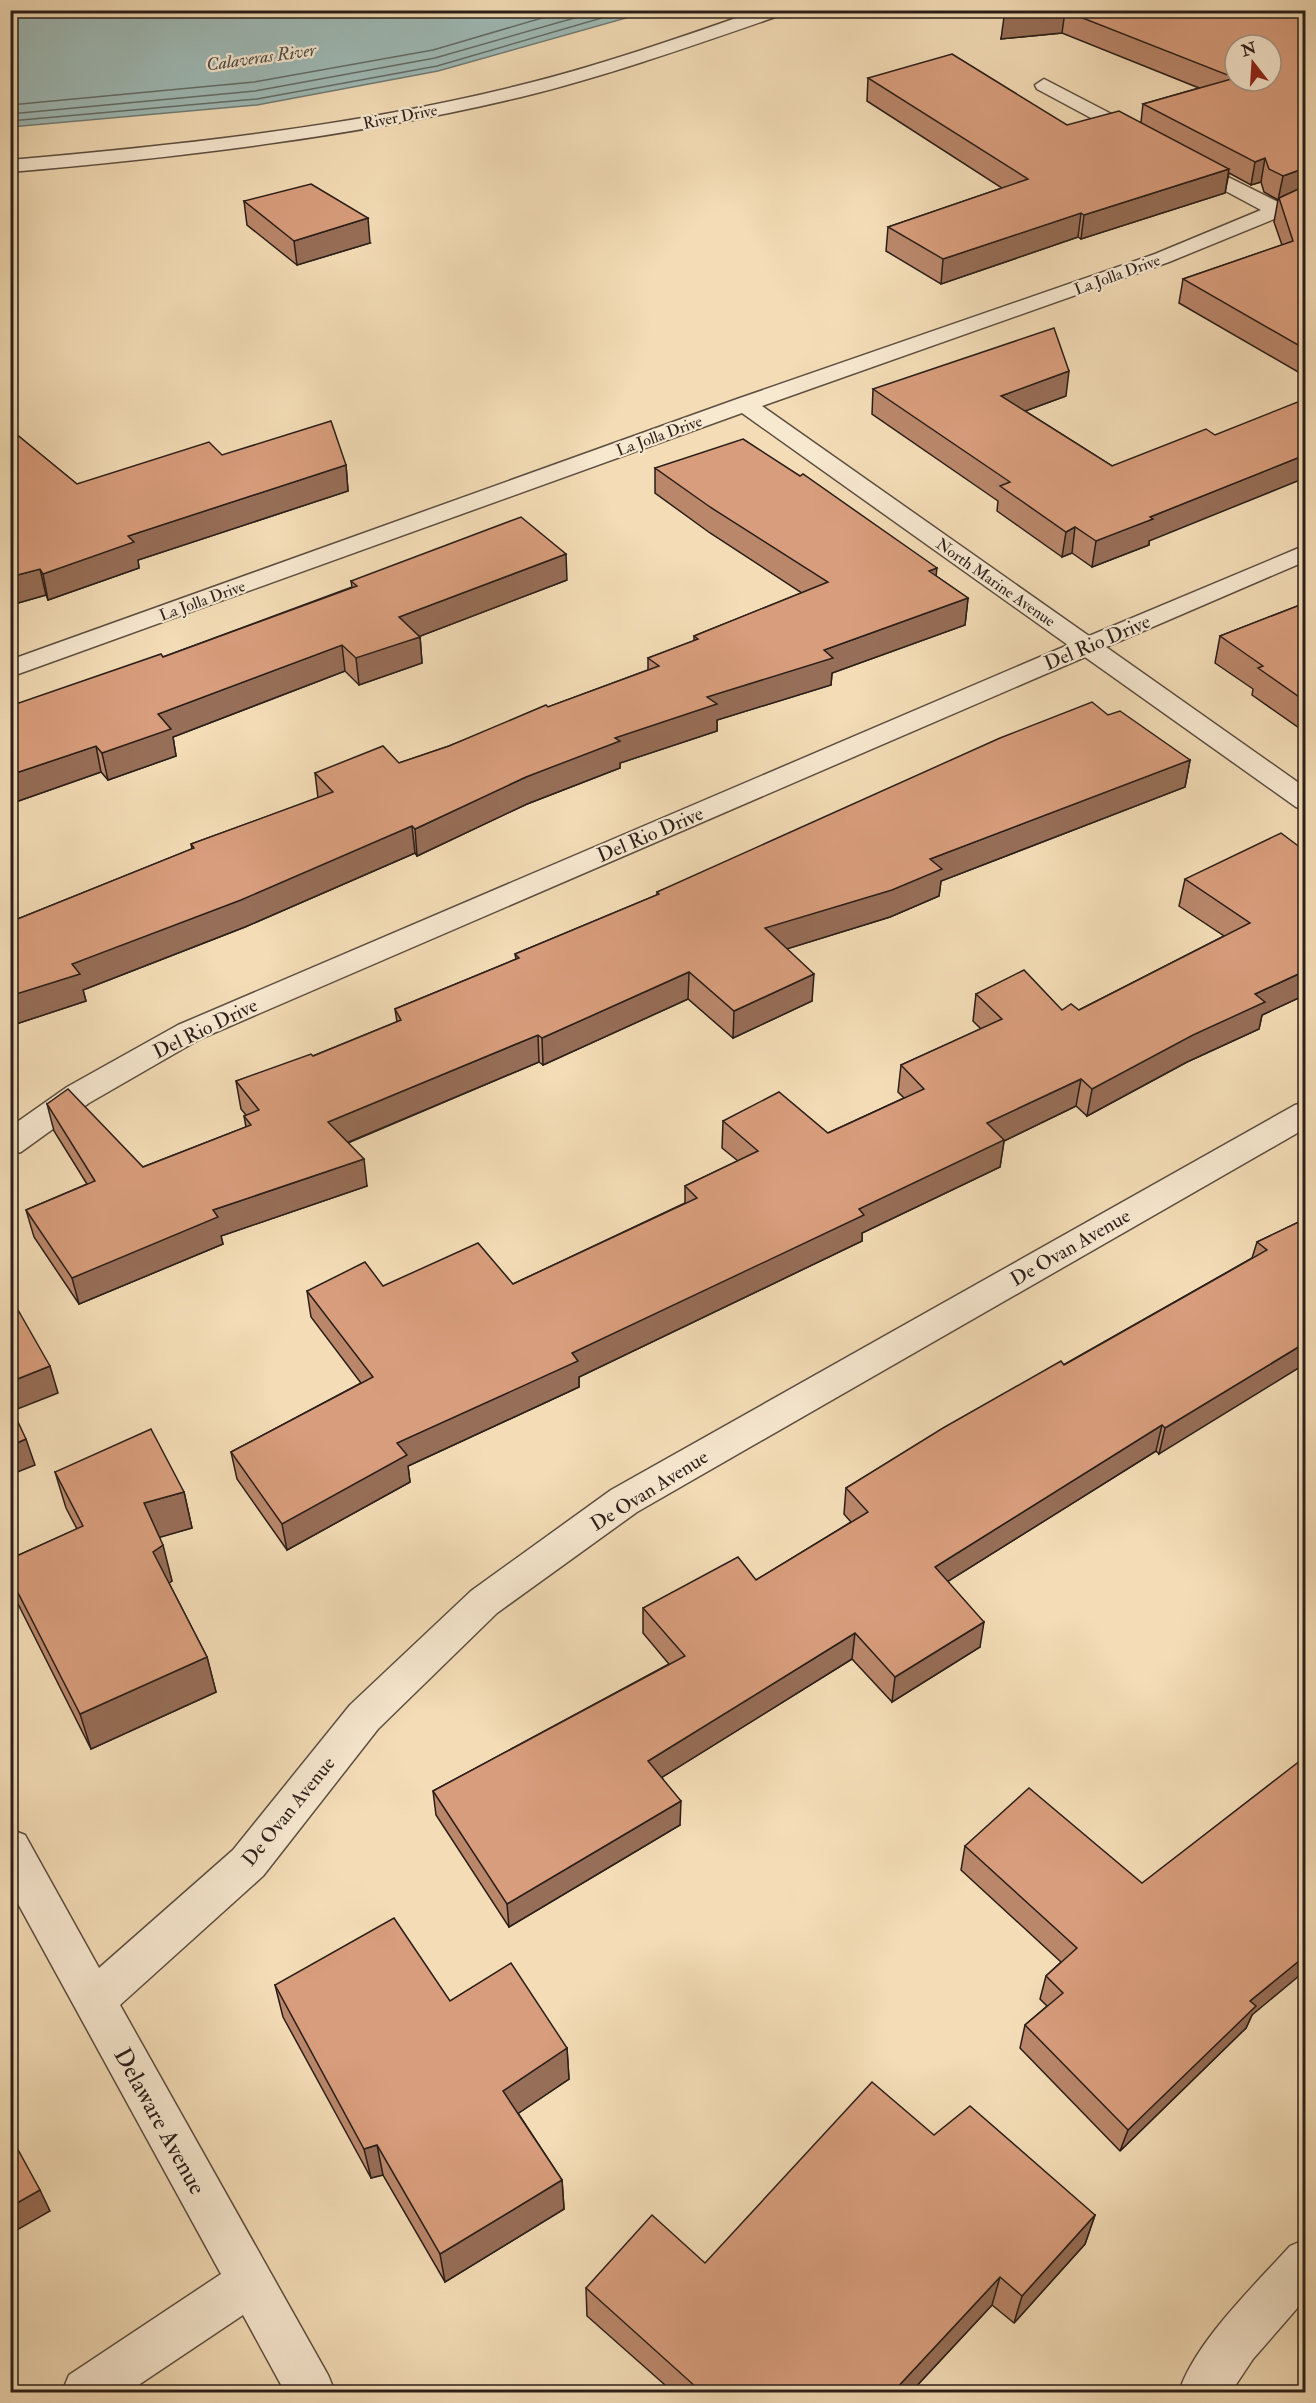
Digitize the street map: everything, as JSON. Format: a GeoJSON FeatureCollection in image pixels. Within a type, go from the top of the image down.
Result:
{"type":"FeatureCollection","features":[{"type":"Feature","properties":{"kind":"street","name":"River Drive"},"geometry":{"type":"LineString","coordinates":[[10,166],[262,139],[339,128],[483,100],[662,50],[778,10]]}},
{"type":"Feature","properties":{"kind":"street"},"geometry":{"type":"LineString","coordinates":[[1044,86],[1275,209]]}},
{"type":"Feature","properties":{"kind":"street","name":"La Jolla Drive"},"geometry":{"type":"LineString","coordinates":[[10,669],[746,404],[1162,258],[1305,198]]}},
{"type":"Feature","properties":{"kind":"street","name":"North Marine Avenue"},"geometry":{"type":"LineString","coordinates":[[746,404],[1305,801]]}},
{"type":"Feature","properties":{"kind":"street","name":"Del Rio Drive"},"geometry":{"type":"LineString","coordinates":[[10,1144],[78,1095],[189,1032],[1305,552]]}},
{"type":"Feature","properties":{"kind":"street","name":"De Ovan Avenue"},"geometry":{"type":"LineString","coordinates":[[95,2000],[248,1863],[364,1717],[484,1602],[624,1501],[1305,1113]]}},
{"type":"Feature","properties":{"kind":"street","name":"Delaware Avenue"},"geometry":{"type":"LineString","coordinates":[[10,1848],[311,2392]]}},
{"type":"Feature","properties":{"kind":"street"},"geometry":{"type":"LineString","coordinates":[[1203,2392],[1236,2342],[1305,2262]]}},
{"type":"Feature","properties":{"kind":"street"},"geometry":{"type":"LineString","coordinates":[[86,2392],[249,2283]]}},
{"type":"Feature","properties":{"kind":"water","name":"Calaveras River"},"geometry":{"type":"Polygon","coordinates":[[[11,10],[651,11],[438,71],[257,105],[11,127],[11,10]]]}},
{"type":"Feature","properties":{"kind":"building"},"geometry":{"type":"Polygon","coordinates":[[[1008,10],[1305,10],[1305,168],[1283,176],[1269,169],[1265,158],[1255,162],[1143,104],[1223,81],[1223,93],[1283,93],[1283,33],[1223,33],[1223,73],[1065,11],[1004,17],[1008,10]]]}},
{"type":"Feature","properties":{"kind":"building"},"geometry":{"type":"Polygon","coordinates":[[[952,54],[1067,125],[1119,111],[1229,169],[1084,215],[1081,213],[943,259],[888,227],[1028,179],[868,78],[952,54]]]}},
{"type":"Feature","properties":{"kind":"building"},"geometry":{"type":"Polygon","coordinates":[[[311,184],[368,218],[294,241],[244,201],[311,184]]]}},
{"type":"Feature","properties":{"kind":"building"},"geometry":{"type":"Polygon","coordinates":[[[1305,186],[1305,349],[1183,279],[1293,241],[1279,198],[1305,186]]]}},
{"type":"Feature","properties":{"kind":"building"},"geometry":{"type":"Polygon","coordinates":[[[1054,328],[1069,371],[1001,396],[1112,466],[1206,429],[1215,435],[1305,399],[1305,455],[1096,541],[1075,527],[1066,532],[1000,486],[1010,482],[873,389],[1054,328]]]}},
{"type":"Feature","properties":{"kind":"building"},"geometry":{"type":"Polygon","coordinates":[[[331,421],[346,465],[128,536],[134,542],[43,574],[40,569],[10,577],[10,429],[77,484],[209,442],[222,455],[331,421]]]}},
{"type":"Feature","properties":{"kind":"building"},"geometry":{"type":"Polygon","coordinates":[[[743,439],[800,476],[803,474],[937,568],[929,571],[968,598],[824,650],[833,658],[707,697],[717,704],[615,738],[620,741],[526,777],[415,829],[412,826],[241,900],[72,964],[80,974],[10,996],[10,922],[194,848],[191,844],[333,792],[315,773],[383,746],[399,763],[449,746],[546,705],[548,707],[659,666],[648,658],[698,639],[694,636],[828,582],[710,507],[655,468],[743,439]]]}},
{"type":"Feature","properties":{"kind":"building"},"geometry":{"type":"Polygon","coordinates":[[[521,517],[566,554],[399,617],[420,637],[356,658],[342,645],[158,714],[171,729],[102,753],[96,746],[10,775],[10,706],[161,654],[163,657],[357,586],[351,581],[521,517]]]}},
{"type":"Feature","properties":{"kind":"building"},"geometry":{"type":"Polygon","coordinates":[[[1305,603],[1305,701],[1258,668],[1263,666],[1220,636],[1305,603]]]}},
{"type":"Feature","properties":{"kind":"building"},"geometry":{"type":"Polygon","coordinates":[[[1092,702],[1108,715],[1120,711],[1190,760],[930,859],[942,869],[892,890],[765,928],[814,974],[734,1011],[689,972],[542,1038],[538,1035],[328,1122],[364,1159],[213,1210],[218,1217],[72,1278],[26,1210],[95,1181],[47,1104],[68,1089],[143,1167],[251,1125],[244,1116],[259,1110],[236,1081],[311,1054],[313,1056],[401,1020],[395,1009],[519,958],[515,954],[659,894],[657,892],[1000,738],[1092,702]]]}},
{"type":"Feature","properties":{"kind":"building"},"geometry":{"type":"Polygon","coordinates":[[[1281,833],[1305,851],[1305,971],[1255,994],[1265,1002],[1193,1035],[1092,1089],[1081,1079],[987,1123],[1004,1140],[859,1209],[864,1215],[572,1353],[578,1361],[397,1443],[407,1455],[282,1524],[231,1452],[373,1377],[307,1291],[365,1262],[383,1286],[478,1243],[513,1284],[697,1198],[685,1186],[758,1151],[723,1121],[779,1092],[828,1133],[924,1089],[901,1065],[1002,1019],[976,994],[1024,970],[1062,1010],[1071,1004],[1079,1010],[1250,923],[1185,879],[1281,833]]]}},
{"type":"Feature","properties":{"kind":"building"},"geometry":{"type":"Polygon","coordinates":[[[1305,1219],[1305,1343],[1165,1428],[1162,1425],[935,1567],[984,1622],[895,1677],[855,1633],[648,1761],[681,1801],[507,1904],[433,1791],[685,1656],[643,1608],[738,1557],[756,1580],[868,1512],[846,1488],[943,1428],[1061,1361],[1064,1365],[1267,1250],[1257,1242],[1305,1219]]]}},
{"type":"Feature","properties":{"kind":"building"},"geometry":{"type":"Polygon","coordinates":[[[10,1296],[50,1366],[10,1382],[10,1296]]]}},
{"type":"Feature","properties":{"kind":"building"},"geometry":{"type":"Polygon","coordinates":[[[10,1405],[26,1439],[10,1446],[10,1405]]]}},
{"type":"Feature","properties":{"kind":"building"},"geometry":{"type":"Polygon","coordinates":[[[151,1429],[184,1492],[144,1503],[163,1545],[153,1552],[207,1657],[80,1714],[10,1577],[10,1559],[83,1526],[55,1472],[151,1429]]]}},
{"type":"Feature","properties":{"kind":"building"},"geometry":{"type":"Polygon","coordinates":[[[1305,1757],[1305,1956],[1250,2001],[1256,2006],[1128,2130],[1025,2025],[1063,1993],[1046,1976],[1077,1948],[965,1846],[1029,1788],[1142,1883],[1305,1757]]]}},
{"type":"Feature","properties":{"kind":"building"},"geometry":{"type":"Polygon","coordinates":[[[394,1918],[450,2001],[511,1963],[567,2048],[503,2091],[562,2180],[440,2254],[377,2145],[364,2149],[275,1985],[394,1918]]]}},
{"type":"Feature","properties":{"kind":"building"},"geometry":{"type":"Polygon","coordinates":[[[872,2082],[934,2135],[970,2106],[1095,2215],[1022,2296],[1000,2277],[893,2392],[692,2392],[696,2387],[586,2288],[652,2215],[705,2263],[872,2082]]]}},
{"type":"Feature","properties":{"kind":"building"},"geometry":{"type":"Polygon","coordinates":[[[10,2135],[40,2190],[10,2207],[10,2135]]]}}]}
